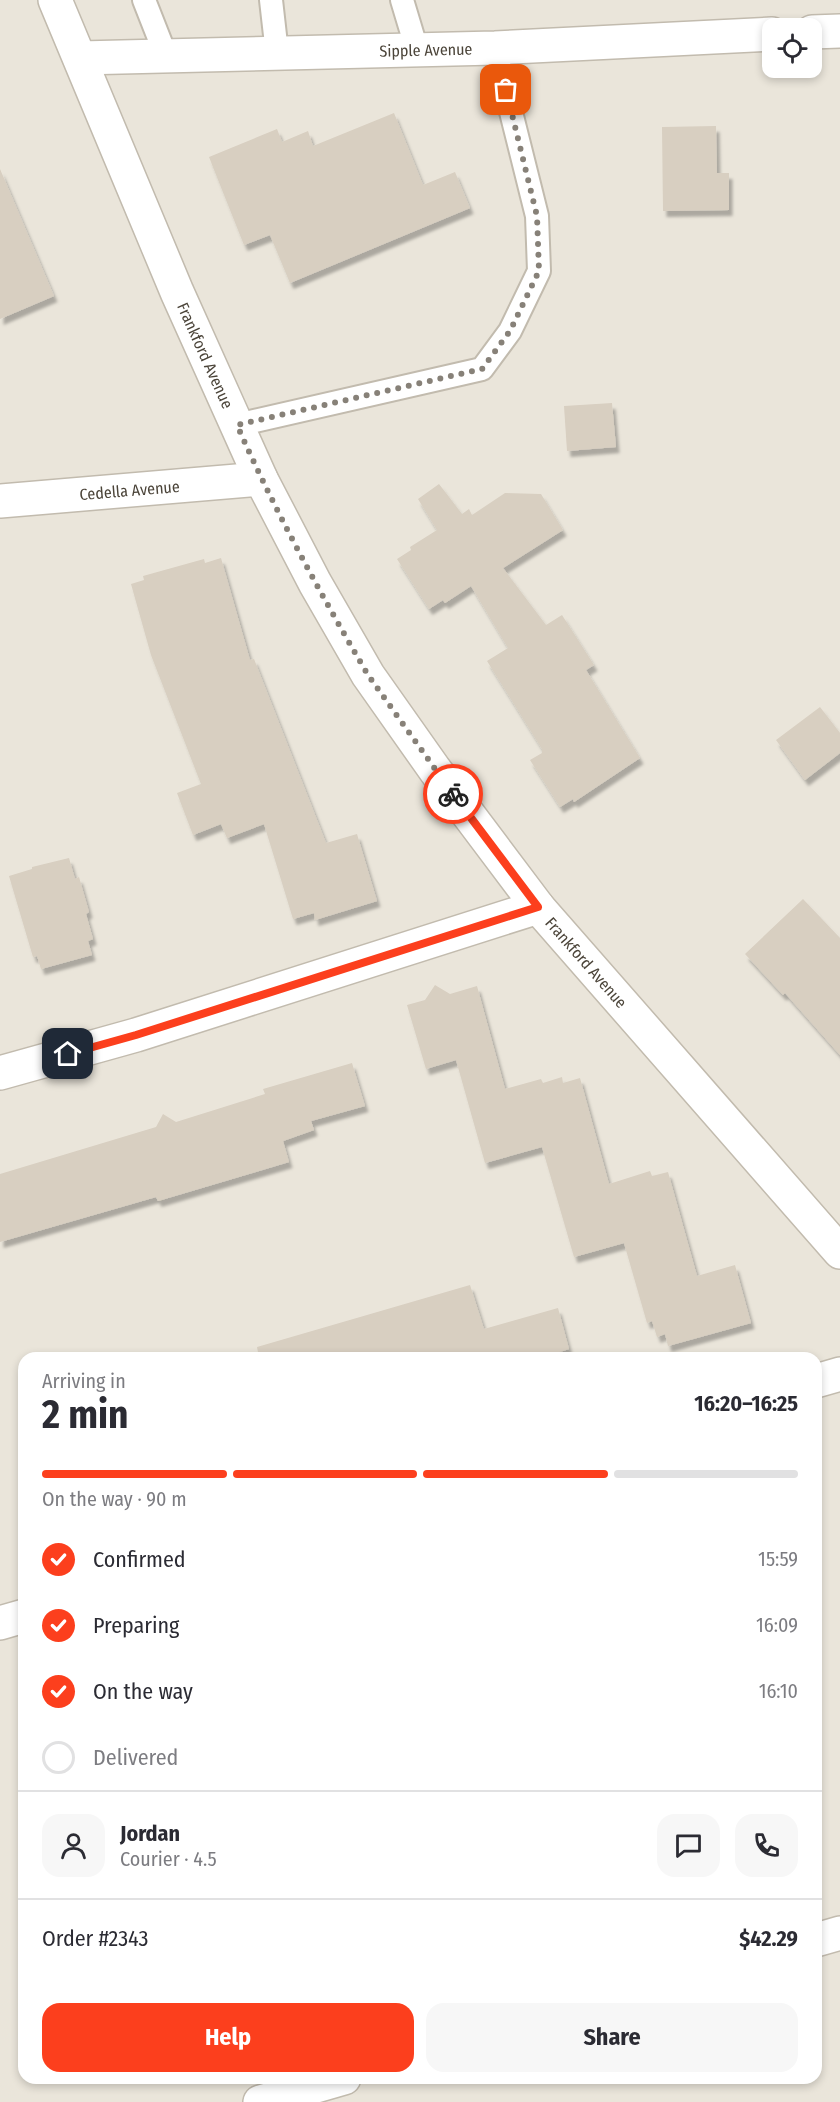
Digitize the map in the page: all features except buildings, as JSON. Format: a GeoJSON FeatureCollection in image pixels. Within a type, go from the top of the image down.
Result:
{"type":"FeatureCollection","features":[{"type":"Feature","properties":{"kind":"street","name":"Frankford Avenue"},"geometry":{"type":"LineString","coordinates":[[56,0],[177,292],[261,479],[315,583],[368,675],[435,770],[538,907],[840,1251]]}},
{"type":"Feature","properties":{"kind":"street"},"geometry":{"type":"LineString","coordinates":[[822,32],[840,31]]}},
{"type":"Feature","properties":{"kind":"street","name":"Sipple Avenue"},"geometry":{"type":"LineString","coordinates":[[80,58],[495,48],[762,35]]}},
{"type":"Feature","properties":{"kind":"street","name":"Cedella Avenue"},"geometry":{"type":"LineString","coordinates":[[0,501],[261,479]]}},
{"type":"Feature","properties":{"kind":"street"},"geometry":{"type":"LineString","coordinates":[[0,1073],[136,1035],[538,907]]}},
{"type":"Feature","properties":{"kind":"street"},"geometry":{"type":"LineString","coordinates":[[822,1379],[840,1374]]}},
{"type":"Feature","properties":{"kind":"street"},"geometry":{"type":"LineString","coordinates":[[0,1623],[18,1618]]}},
{"type":"Feature","properties":{"kind":"street"},"geometry":{"type":"LineString","coordinates":[[822,1938],[840,1933]]}},
{"type":"Feature","properties":{"kind":"street"},"geometry":{"type":"LineString","coordinates":[[260,2102],[323,2084]]}},
{"type":"Feature","properties":{"kind":"lane"},"geometry":{"type":"LineString","coordinates":[[271,0],[277,53]]}},
{"type":"Feature","properties":{"kind":"lane"},"geometry":{"type":"LineString","coordinates":[[402,0],[417,50]]}},
{"type":"Feature","properties":{"kind":"lane"},"geometry":{"type":"LineString","coordinates":[[148,1],[166,56]]}},
{"type":"Feature","properties":{"kind":"lane"},"geometry":{"type":"LineString","coordinates":[[237,425],[482,369],[510,331],[539,271],[537,216],[495,48]]}},
{"type":"Feature","properties":{"kind":"shaded area"},"geometry":{"type":"Polygon","coordinates":[[[0,0],[840,0],[840,2102],[0,2102],[0,0]]]}},
{"type":"Feature","properties":{"kind":"way so far"},"geometry":{"type":"LineString","coordinates":[[453,794],[368,675],[315,583],[261,479],[237,425],[482,369],[510,331],[539,271],[537,216],[506,90]]}},
{"type":"Feature","properties":{"kind":"route"},"geometry":{"type":"LineString","coordinates":[[68,1054],[136,1035],[538,907],[453,794]]}}]}
